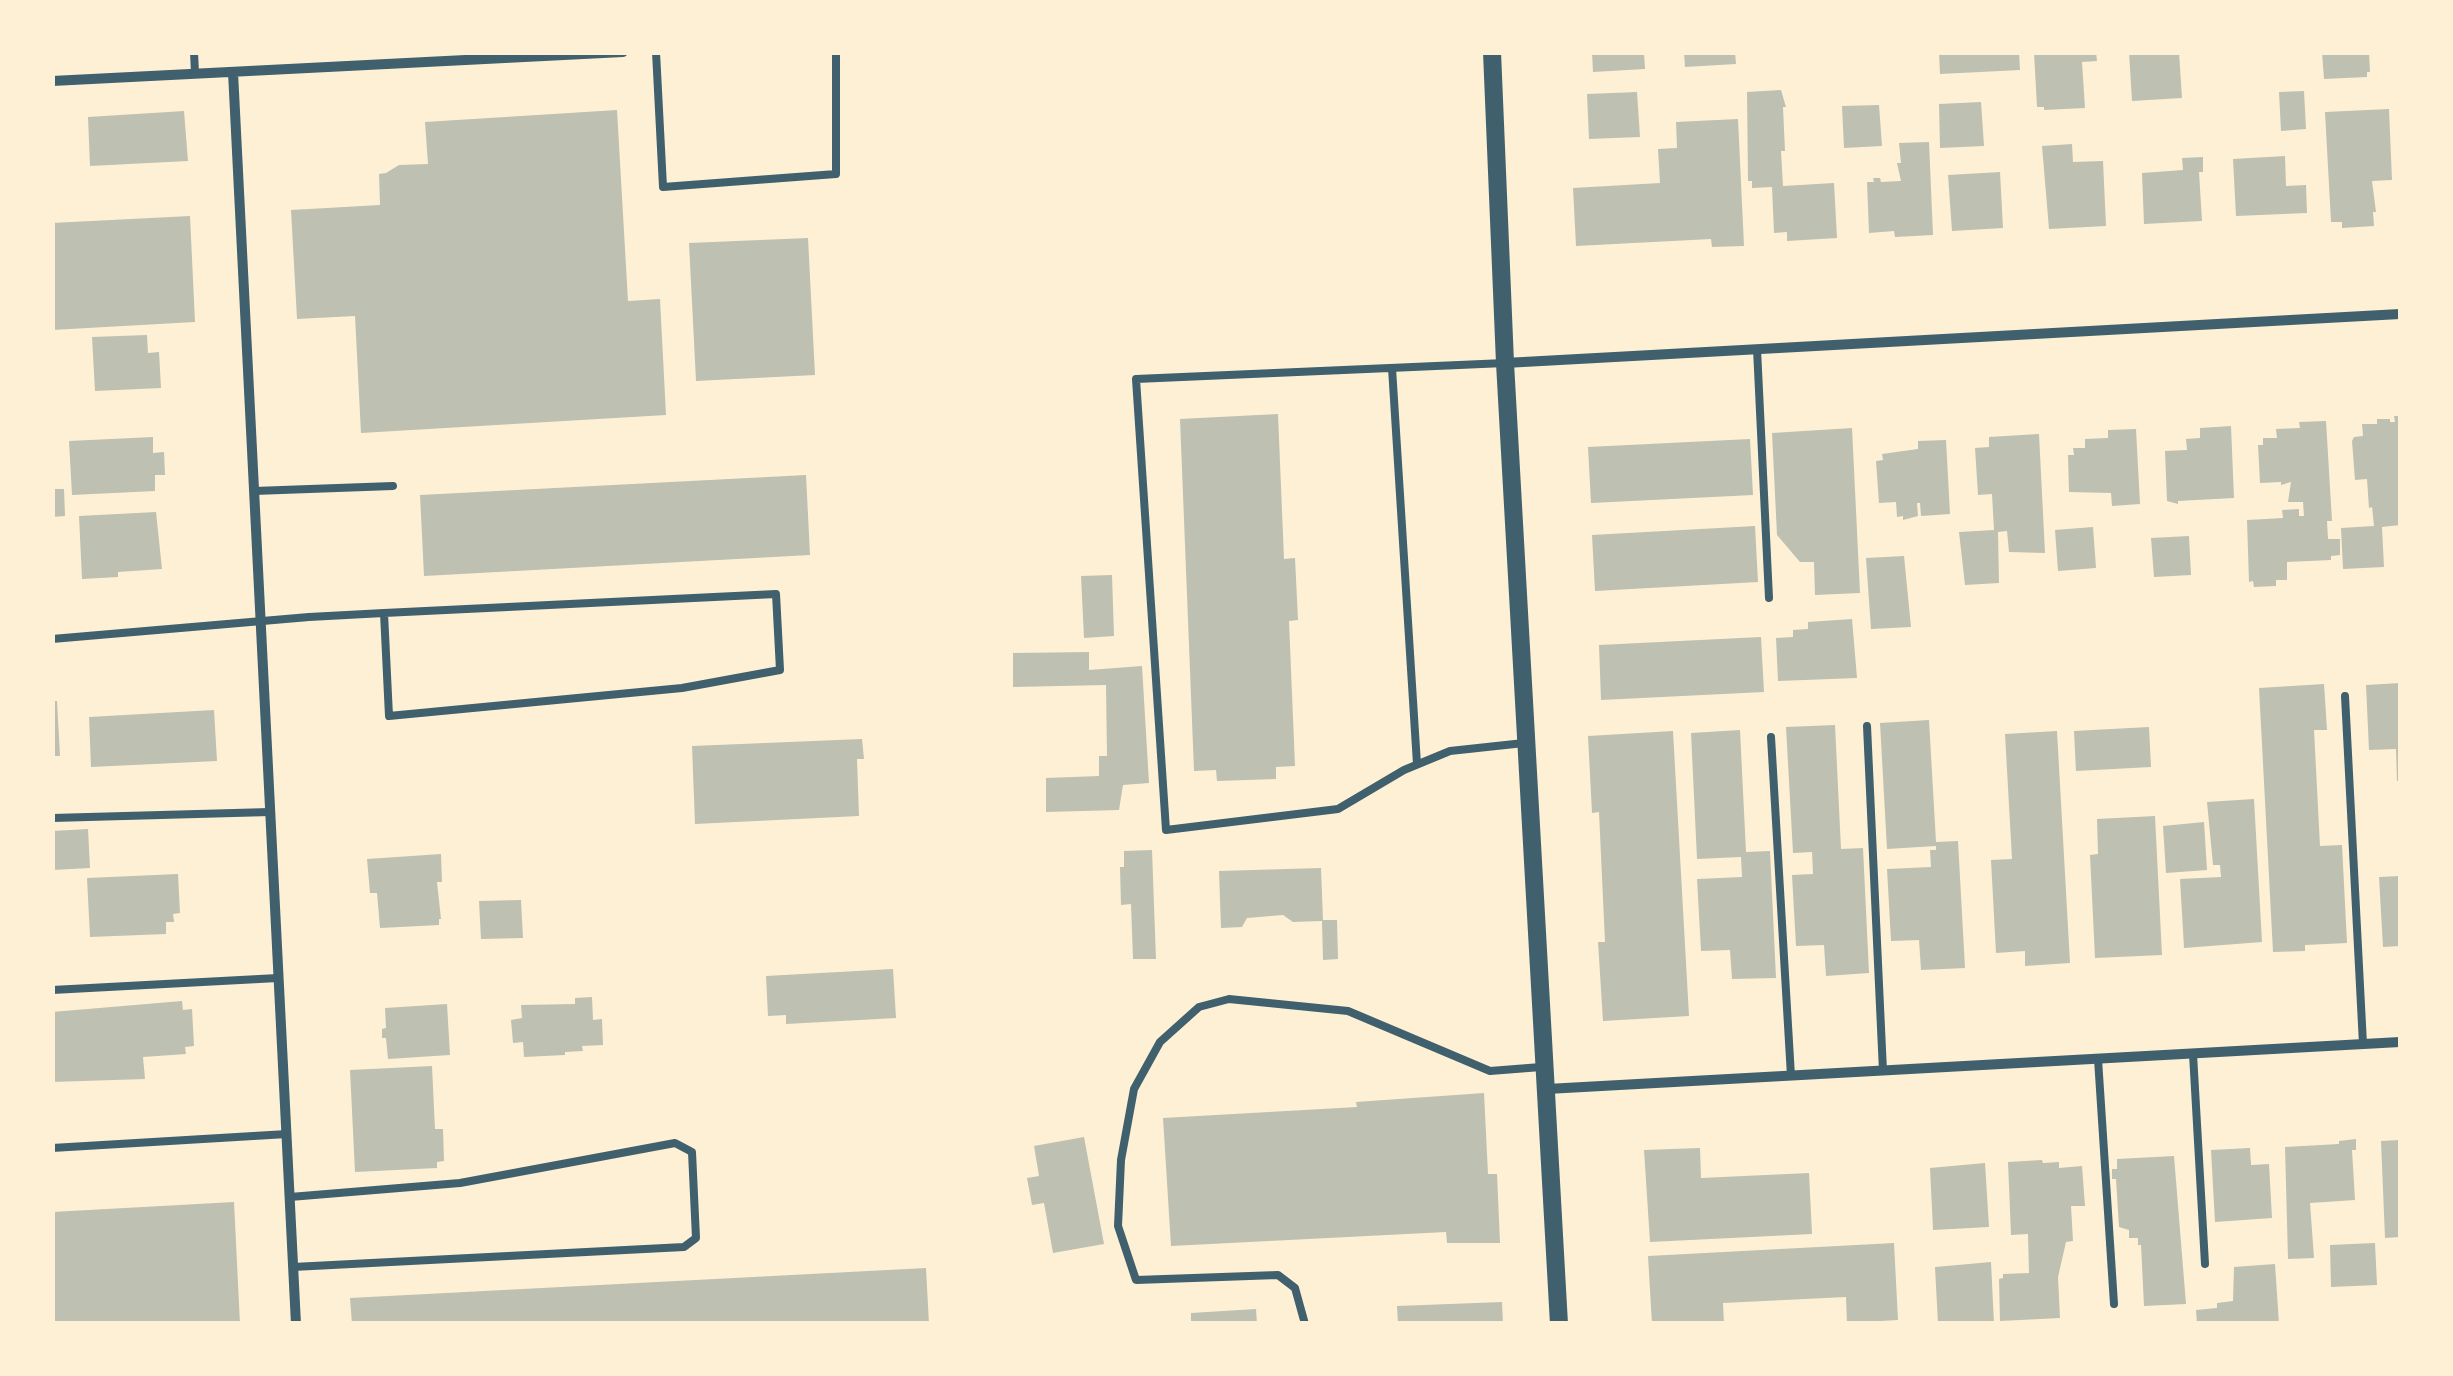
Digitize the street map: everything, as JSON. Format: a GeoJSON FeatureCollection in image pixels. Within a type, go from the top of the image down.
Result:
{"type":"FeatureCollection","features":[{"type":"Feature","properties":{"kind":"street"},"geometry":{"type":"LineString","coordinates":[[52,81],[624,52]]}},
{"type":"Feature","properties":{"kind":"street"},"geometry":{"type":"LineString","coordinates":[[1492,52],[1505,363],[1559,1324]]}},
{"type":"Feature","properties":{"kind":"street"},"geometry":{"type":"LineString","coordinates":[[233,72],[296,1324]]}},
{"type":"Feature","properties":{"kind":"street"},"geometry":{"type":"LineString","coordinates":[[1505,363],[2400,314]]}},
{"type":"Feature","properties":{"kind":"street"},"geometry":{"type":"LineString","coordinates":[[1547,1090],[2400,1042]]}},
{"type":"Feature","properties":{"kind":"lane"},"geometry":{"type":"LineString","coordinates":[[194,52],[196,73]]}},
{"type":"Feature","properties":{"kind":"lane"},"geometry":{"type":"LineString","coordinates":[[656,52],[662,188],[836,174],[836,52]]}},
{"type":"Feature","properties":{"kind":"lane"},"geometry":{"type":"LineString","coordinates":[[1757,349],[1769,598]]}},
{"type":"Feature","properties":{"kind":"lane"},"geometry":{"type":"LineString","coordinates":[[1505,363],[1136,379],[1166,830],[1338,808],[1450,750],[1527,742]]}},
{"type":"Feature","properties":{"kind":"lane"},"geometry":{"type":"LineString","coordinates":[[1392,368],[1417,764]]}},
{"type":"Feature","properties":{"kind":"lane"},"geometry":{"type":"LineString","coordinates":[[254,491],[393,486]]}},
{"type":"Feature","properties":{"kind":"lane"},"geometry":{"type":"LineString","coordinates":[[52,638],[260,620],[384,613],[776,594],[780,670],[682,688],[389,716],[384,613]]}},
{"type":"Feature","properties":{"kind":"lane"},"geometry":{"type":"LineString","coordinates":[[2345,696],[2362,1044]]}},
{"type":"Feature","properties":{"kind":"lane"},"geometry":{"type":"LineString","coordinates":[[1867,726],[1883,1071]]}},
{"type":"Feature","properties":{"kind":"lane"},"geometry":{"type":"LineString","coordinates":[[1771,737],[1791,1076]]}},
{"type":"Feature","properties":{"kind":"lane"},"geometry":{"type":"LineString","coordinates":[[52,818],[270,812]]}},
{"type":"Feature","properties":{"kind":"lane"},"geometry":{"type":"LineString","coordinates":[[52,990],[278,978]]}},
{"type":"Feature","properties":{"kind":"lane"},"geometry":{"type":"LineString","coordinates":[[1306,1324],[1295,1288],[1278,1275],[1136,1280],[1118,1226],[1121,1160],[1134,1089],[1160,1042],[1198,1007],[1230,999],[1348,1010],[1490,1071],[1546,1067]]}},
{"type":"Feature","properties":{"kind":"lane"},"geometry":{"type":"LineString","coordinates":[[2193,1054],[2205,1264]]}},
{"type":"Feature","properties":{"kind":"lane"},"geometry":{"type":"LineString","coordinates":[[2098,1060],[2114,1304]]}},
{"type":"Feature","properties":{"kind":"lane"},"geometry":{"type":"LineString","coordinates":[[52,1148],[286,1134]]}},
{"type":"Feature","properties":{"kind":"lane"},"geometry":{"type":"LineString","coordinates":[[290,1196],[460,1183],[675,1143],[692,1152],[696,1238],[684,1247],[293,1266]]}},
{"type":"Feature","properties":{"kind":"building"},"geometry":{"type":"Polygon","coordinates":[[[1592,52],[1644,52],[1645,69],[1593,72],[1592,52]]]}},
{"type":"Feature","properties":{"kind":"building"},"geometry":{"type":"Polygon","coordinates":[[[1684,52],[1735,52],[1736,64],[1685,67],[1684,52]]]}},
{"type":"Feature","properties":{"kind":"building"},"geometry":{"type":"Polygon","coordinates":[[[1939,52],[2019,52],[2020,70],[1940,74],[1939,52]]]}},
{"type":"Feature","properties":{"kind":"building"},"geometry":{"type":"Polygon","coordinates":[[[2034,52],[2096,52],[2097,61],[2082,62],[2085,108],[2037,107],[2034,52]]]}},
{"type":"Feature","properties":{"kind":"building"},"geometry":{"type":"Polygon","coordinates":[[[2129,52],[2179,52],[2182,98],[2132,101],[2129,52]]]}},
{"type":"Feature","properties":{"kind":"building"},"geometry":{"type":"Polygon","coordinates":[[[2322,52],[2369,52],[2370,72],[2367,77],[2324,79],[2322,52]]]}},
{"type":"Feature","properties":{"kind":"building"},"geometry":{"type":"Polygon","coordinates":[[[1781,90],[1786,107],[1785,151],[1781,151],[1783,186],[1834,183],[1837,238],[1787,241],[1787,232],[1774,233],[1772,187],[1752,188],[1752,181],[1748,181],[1747,92],[1781,90]]]}},
{"type":"Feature","properties":{"kind":"building"},"geometry":{"type":"Polygon","coordinates":[[[2304,91],[2306,129],[2281,131],[2279,92],[2304,91]]]}},
{"type":"Feature","properties":{"kind":"building"},"geometry":{"type":"Polygon","coordinates":[[[1637,92],[1640,137],[1589,139],[1587,94],[1637,92]]]}},
{"type":"Feature","properties":{"kind":"building"},"geometry":{"type":"Polygon","coordinates":[[[1981,102],[1984,146],[1940,148],[1939,104],[1981,102]]]}},
{"type":"Feature","properties":{"kind":"building"},"geometry":{"type":"Polygon","coordinates":[[[1879,105],[1882,146],[1844,148],[1842,106],[1879,105]]]}},
{"type":"Feature","properties":{"kind":"building"},"geometry":{"type":"Polygon","coordinates":[[[2389,109],[2392,180],[2372,181],[2374,226],[2342,228],[2342,222],[2331,222],[2325,112],[2389,109]]]}},
{"type":"Feature","properties":{"kind":"building"},"geometry":{"type":"Polygon","coordinates":[[[617,110],[628,301],[660,299],[666,415],[361,433],[355,316],[297,319],[291,210],[380,205],[379,174],[399,165],[428,164],[425,122],[617,110]]]}},
{"type":"Feature","properties":{"kind":"building"},"geometry":{"type":"Polygon","coordinates":[[[184,111],[188,161],[90,166],[88,117],[184,111]]]}},
{"type":"Feature","properties":{"kind":"building"},"geometry":{"type":"Polygon","coordinates":[[[1738,119],[1744,246],[1712,247],[1711,239],[1576,246],[1573,188],[1660,183],[1658,149],[1677,148],[1676,122],[1738,119]]]}},
{"type":"Feature","properties":{"kind":"building"},"geometry":{"type":"Polygon","coordinates":[[[1929,142],[1933,235],[1895,237],[1894,231],[1869,233],[1867,182],[1874,182],[1873,178],[1880,178],[1881,182],[1901,181],[1897,163],[1901,163],[1899,143],[1929,142]]]}},
{"type":"Feature","properties":{"kind":"building"},"geometry":{"type":"Polygon","coordinates":[[[2072,144],[2073,162],[2103,161],[2106,226],[2049,229],[2042,146],[2072,144]]]}},
{"type":"Feature","properties":{"kind":"building"},"geometry":{"type":"Polygon","coordinates":[[[2285,156],[2286,186],[2306,185],[2307,213],[2236,216],[2233,159],[2285,156]]]}},
{"type":"Feature","properties":{"kind":"building"},"geometry":{"type":"Polygon","coordinates":[[[2203,157],[2203,172],[2199,172],[2202,221],[2144,224],[2142,173],[2183,170],[2182,158],[2203,157]]]}},
{"type":"Feature","properties":{"kind":"building"},"geometry":{"type":"Polygon","coordinates":[[[2000,172],[2003,228],[1952,231],[1948,175],[2000,172]]]}},
{"type":"Feature","properties":{"kind":"building"},"geometry":{"type":"Polygon","coordinates":[[[190,216],[195,322],[52,330],[52,223],[190,216]]]}},
{"type":"Feature","properties":{"kind":"building"},"geometry":{"type":"Polygon","coordinates":[[[808,238],[815,375],[696,381],[689,243],[808,238]]]}},
{"type":"Feature","properties":{"kind":"building"},"geometry":{"type":"Polygon","coordinates":[[[147,335],[148,353],[159,352],[161,388],[95,391],[92,337],[147,335]]]}},
{"type":"Feature","properties":{"kind":"building"},"geometry":{"type":"Polygon","coordinates":[[[1278,414],[1284,559],[1295,558],[1298,620],[1289,621],[1295,766],[1276,767],[1276,779],[1217,781],[1216,770],[1194,771],[1180,419],[1278,414]]]}},
{"type":"Feature","properties":{"kind":"building"},"geometry":{"type":"Polygon","coordinates":[[[2394,416],[2400,416],[2400,525],[2382,527],[2384,567],[2343,569],[2341,528],[2374,526],[2367,479],[2355,480],[2352,441],[2363,436],[2362,424],[2377,424],[2377,419],[2395,422],[2394,416]]]}},
{"type":"Feature","properties":{"kind":"building"},"geometry":{"type":"Polygon","coordinates":[[[2326,421],[2332,521],[2327,521],[2328,539],[2340,539],[2340,555],[2331,556],[2331,560],[2287,562],[2287,580],[2276,580],[2276,586],[2254,587],[2253,581],[2249,582],[2247,520],[2283,518],[2282,510],[2299,509],[2299,516],[2304,516],[2303,502],[2288,502],[2291,482],[2260,483],[2258,445],[2263,445],[2263,438],[2277,438],[2276,429],[2300,428],[2299,422],[2326,421]]]}},
{"type":"Feature","properties":{"kind":"building"},"geometry":{"type":"Polygon","coordinates":[[[2231,426],[2234,498],[2178,504],[2167,501],[2165,451],[2187,450],[2186,439],[2200,438],[2200,428],[2231,426]]]}},
{"type":"Feature","properties":{"kind":"building"},"geometry":{"type":"Polygon","coordinates":[[[1852,428],[1860,593],[1815,595],[1814,562],[1800,562],[1777,535],[1772,433],[1852,428]]]}},
{"type":"Feature","properties":{"kind":"building"},"geometry":{"type":"Polygon","coordinates":[[[2136,429],[2140,504],[2112,506],[2111,493],[2069,492],[2068,455],[2074,455],[2073,448],[2085,448],[2085,439],[2108,438],[2108,430],[2136,429]]]}},
{"type":"Feature","properties":{"kind":"building"},"geometry":{"type":"Polygon","coordinates":[[[2039,434],[2045,553],[2009,552],[2007,531],[1998,532],[1999,583],[1965,585],[1959,532],[1994,530],[1992,494],[1978,495],[1975,448],[1989,447],[1989,437],[2039,434]]]}},
{"type":"Feature","properties":{"kind":"building"},"geometry":{"type":"Polygon","coordinates":[[[153,437],[153,453],[164,452],[165,475],[155,475],[155,491],[72,495],[69,441],[153,437]]]}},
{"type":"Feature","properties":{"kind":"building"},"geometry":{"type":"Polygon","coordinates":[[[1750,439],[1753,495],[1591,503],[1588,447],[1750,439]]]}},
{"type":"Feature","properties":{"kind":"building"},"geometry":{"type":"Polygon","coordinates":[[[1946,440],[1950,514],[1921,516],[1917,503],[1918,516],[1903,520],[1903,516],[1897,517],[1896,502],[1879,503],[1876,461],[1883,460],[1882,454],[1918,449],[1918,441],[1946,440]]]}},
{"type":"Feature","properties":{"kind":"building"},"geometry":{"type":"Polygon","coordinates":[[[806,475],[810,555],[424,576],[420,495],[806,475]]]}},
{"type":"Feature","properties":{"kind":"building"},"geometry":{"type":"Polygon","coordinates":[[[52,489],[64,489],[65,516],[52,517],[52,489]]]}},
{"type":"Feature","properties":{"kind":"building"},"geometry":{"type":"Polygon","coordinates":[[[156,512],[162,569],[82,579],[79,516],[156,512]]]}},
{"type":"Feature","properties":{"kind":"building"},"geometry":{"type":"Polygon","coordinates":[[[1755,526],[1758,582],[1595,591],[1592,535],[1755,526]]]}},
{"type":"Feature","properties":{"kind":"building"},"geometry":{"type":"Polygon","coordinates":[[[2093,527],[2096,568],[2058,571],[2055,530],[2093,527]]]}},
{"type":"Feature","properties":{"kind":"building"},"geometry":{"type":"Polygon","coordinates":[[[2189,536],[2191,575],[2154,577],[2151,538],[2189,536]]]}},
{"type":"Feature","properties":{"kind":"building"},"geometry":{"type":"Polygon","coordinates":[[[1904,556],[1911,627],[1871,629],[1866,558],[1904,556]]]}},
{"type":"Feature","properties":{"kind":"building"},"geometry":{"type":"Polygon","coordinates":[[[1112,575],[1114,636],[1084,638],[1081,576],[1112,575]]]}},
{"type":"Feature","properties":{"kind":"building"},"geometry":{"type":"Polygon","coordinates":[[[1852,619],[1857,678],[1778,681],[1776,638],[1793,637],[1793,630],[1808,629],[1808,622],[1852,619]]]}},
{"type":"Feature","properties":{"kind":"building"},"geometry":{"type":"Polygon","coordinates":[[[1761,637],[1764,692],[1601,700],[1599,645],[1761,637]]]}},
{"type":"Feature","properties":{"kind":"building"},"geometry":{"type":"Polygon","coordinates":[[[1089,652],[1089,670],[1142,666],[1149,783],[1123,785],[1119,810],[1046,812],[1046,778],[1099,776],[1099,756],[1107,756],[1106,685],[1013,687],[1013,653],[1089,652]]]}},
{"type":"Feature","properties":{"kind":"building"},"geometry":{"type":"Polygon","coordinates":[[[2400,683],[2397,781],[2396,749],[2369,750],[2366,685],[2400,683]]]}},
{"type":"Feature","properties":{"kind":"building"},"geometry":{"type":"Polygon","coordinates":[[[2324,684],[2327,730],[2314,730],[2320,846],[2342,845],[2347,943],[2305,945],[2305,951],[2273,952],[2259,688],[2324,684]]]}},
{"type":"Feature","properties":{"kind":"building"},"geometry":{"type":"Polygon","coordinates":[[[52,701],[57,701],[60,756],[52,756],[52,701]]]}},
{"type":"Feature","properties":{"kind":"building"},"geometry":{"type":"Polygon","coordinates":[[[214,710],[217,761],[91,767],[89,717],[214,710]]]}},
{"type":"Feature","properties":{"kind":"building"},"geometry":{"type":"Polygon","coordinates":[[[1929,720],[1936,842],[1958,841],[1965,968],[1921,970],[1919,940],[1891,941],[1887,869],[1931,867],[1930,850],[1936,850],[1936,846],[1887,849],[1880,723],[1929,720]]]}},
{"type":"Feature","properties":{"kind":"building"},"geometry":{"type":"Polygon","coordinates":[[[1835,725],[1841,849],[1863,848],[1869,973],[1826,976],[1824,945],[1796,946],[1792,875],[1813,874],[1812,852],[1793,853],[1786,727],[1835,725]]]}},
{"type":"Feature","properties":{"kind":"building"},"geometry":{"type":"Polygon","coordinates":[[[2149,727],[2151,767],[2076,771],[2074,731],[2149,727]]]}},
{"type":"Feature","properties":{"kind":"building"},"geometry":{"type":"Polygon","coordinates":[[[1740,730],[1746,852],[1770,851],[1776,978],[1732,979],[1730,950],[1701,951],[1697,879],[1742,877],[1741,857],[1697,859],[1691,733],[1740,730]]]}},
{"type":"Feature","properties":{"kind":"building"},"geometry":{"type":"Polygon","coordinates":[[[1673,731],[1689,1016],[1603,1021],[1598,942],[1605,942],[1599,812],[1592,813],[1588,736],[1673,731]]]}},
{"type":"Feature","properties":{"kind":"building"},"geometry":{"type":"Polygon","coordinates":[[[2057,731],[2070,963],[2025,966],[2025,951],[1996,953],[1991,860],[2012,859],[2005,734],[2057,731]]]}},
{"type":"Feature","properties":{"kind":"building"},"geometry":{"type":"Polygon","coordinates":[[[862,739],[864,759],[857,759],[859,816],[695,824],[692,746],[862,739]]]}},
{"type":"Feature","properties":{"kind":"building"},"geometry":{"type":"Polygon","coordinates":[[[2254,799],[2262,942],[2184,948],[2180,879],[2221,877],[2220,865],[2213,865],[2207,802],[2254,799]]]}},
{"type":"Feature","properties":{"kind":"building"},"geometry":{"type":"Polygon","coordinates":[[[2155,816],[2162,955],[2095,958],[2090,855],[2098,854],[2097,819],[2155,816]]]}},
{"type":"Feature","properties":{"kind":"building"},"geometry":{"type":"Polygon","coordinates":[[[2204,822],[2207,870],[2166,873],[2163,826],[2204,822]]]}},
{"type":"Feature","properties":{"kind":"building"},"geometry":{"type":"Polygon","coordinates":[[[88,829],[90,868],[52,870],[52,831],[88,829]]]}},
{"type":"Feature","properties":{"kind":"building"},"geometry":{"type":"Polygon","coordinates":[[[1152,850],[1156,959],[1133,959],[1131,904],[1121,905],[1120,867],[1124,867],[1124,851],[1152,850]]]}},
{"type":"Feature","properties":{"kind":"building"},"geometry":{"type":"Polygon","coordinates":[[[441,854],[442,882],[437,882],[439,925],[380,928],[377,893],[370,893],[367,859],[441,854]]]}},
{"type":"Feature","properties":{"kind":"building"},"geometry":{"type":"Polygon","coordinates":[[[1321,868],[1323,920],[1337,920],[1338,959],[1323,960],[1322,921],[1293,922],[1283,915],[1247,918],[1242,927],[1221,928],[1219,871],[1321,868]]]}},
{"type":"Feature","properties":{"kind":"building"},"geometry":{"type":"Polygon","coordinates":[[[178,874],[180,913],[173,914],[174,922],[166,922],[166,934],[90,937],[87,878],[178,874]]]}},
{"type":"Feature","properties":{"kind":"building"},"geometry":{"type":"Polygon","coordinates":[[[2400,876],[2400,946],[2383,947],[2379,877],[2400,876]]]}},
{"type":"Feature","properties":{"kind":"building"},"geometry":{"type":"Polygon","coordinates":[[[521,900],[523,938],[481,939],[479,901],[521,900]]]}},
{"type":"Feature","properties":{"kind":"building"},"geometry":{"type":"Polygon","coordinates":[[[893,969],[896,1018],[786,1024],[786,1015],[768,1016],[766,976],[893,969]]]}},
{"type":"Feature","properties":{"kind":"building"},"geometry":{"type":"Polygon","coordinates":[[[592,997],[593,1020],[602,1019],[603,1045],[582,1046],[583,1051],[565,1055],[524,1057],[523,1042],[513,1043],[511,1020],[522,1018],[521,1005],[575,1004],[575,998],[592,997]]]}},
{"type":"Feature","properties":{"kind":"building"},"geometry":{"type":"Polygon","coordinates":[[[182,1001],[183,1010],[192,1009],[194,1046],[185,1047],[186,1054],[143,1057],[145,1079],[52,1082],[52,1012],[182,1001]]]}},
{"type":"Feature","properties":{"kind":"building"},"geometry":{"type":"Polygon","coordinates":[[[447,1004],[450,1055],[388,1059],[386,1038],[382,1038],[385,1008],[447,1004]]]}},
{"type":"Feature","properties":{"kind":"building"},"geometry":{"type":"Polygon","coordinates":[[[432,1066],[435,1129],[443,1129],[444,1161],[437,1162],[437,1168],[355,1172],[350,1070],[432,1066]]]}},
{"type":"Feature","properties":{"kind":"building"},"geometry":{"type":"Polygon","coordinates":[[[1484,1093],[1488,1174],[1497,1174],[1500,1243],[1447,1243],[1446,1232],[1171,1246],[1163,1118],[1357,1107],[1356,1102],[1484,1093]]]}},
{"type":"Feature","properties":{"kind":"building"},"geometry":{"type":"Polygon","coordinates":[[[1084,1137],[1104,1244],[1053,1253],[1044,1203],[1032,1205],[1027,1178],[1039,1176],[1034,1146],[1084,1137]]]}},
{"type":"Feature","properties":{"kind":"building"},"geometry":{"type":"Polygon","coordinates":[[[2356,1139],[2356,1150],[2352,1150],[2355,1200],[2310,1203],[2314,1258],[2288,1259],[2285,1147],[2339,1144],[2356,1139]]]}},
{"type":"Feature","properties":{"kind":"building"},"geometry":{"type":"Polygon","coordinates":[[[2400,1140],[2400,1237],[2385,1238],[2381,1141],[2400,1140]]]}},
{"type":"Feature","properties":{"kind":"building"},"geometry":{"type":"Polygon","coordinates":[[[1700,1148],[1701,1178],[1809,1173],[1812,1234],[1650,1242],[1644,1150],[1700,1148]]]}},
{"type":"Feature","properties":{"kind":"building"},"geometry":{"type":"Polygon","coordinates":[[[2250,1148],[2251,1165],[2269,1164],[2272,1218],[2215,1222],[2211,1150],[2250,1148]]]}},
{"type":"Feature","properties":{"kind":"building"},"geometry":{"type":"Polygon","coordinates":[[[2174,1156],[2186,1304],[2144,1306],[2141,1245],[2138,1238],[2129,1238],[2129,1230],[2119,1227],[2112,1169],[2117,1169],[2117,1159],[2174,1156]]]}},
{"type":"Feature","properties":{"kind":"building"},"geometry":{"type":"Polygon","coordinates":[[[2008,1162],[2059,1162],[2059,1168],[2082,1166],[2085,1206],[2071,1206],[2073,1241],[2066,1242],[2058,1277],[2060,1318],[2000,1321],[1999,1279],[2003,1274],[2029,1273],[2028,1234],[2011,1235],[2008,1162]]]}},
{"type":"Feature","properties":{"kind":"building"},"geometry":{"type":"Polygon","coordinates":[[[1985,1163],[1989,1227],[1933,1230],[1930,1168],[1985,1163]]]}},
{"type":"Feature","properties":{"kind":"building"},"geometry":{"type":"Polygon","coordinates":[[[234,1202],[240,1324],[52,1324],[52,1212],[234,1202]]]}},
{"type":"Feature","properties":{"kind":"building"},"geometry":{"type":"Polygon","coordinates":[[[1894,1243],[1898,1320],[1847,1323],[1846,1297],[1723,1303],[1724,1324],[1652,1324],[1648,1256],[1894,1243]]]}},
{"type":"Feature","properties":{"kind":"building"},"geometry":{"type":"Polygon","coordinates":[[[2375,1243],[2377,1285],[2331,1287],[2330,1245],[2375,1243]]]}},
{"type":"Feature","properties":{"kind":"building"},"geometry":{"type":"Polygon","coordinates":[[[1991,1262],[1994,1324],[1938,1324],[1935,1267],[1991,1262]]]}},
{"type":"Feature","properties":{"kind":"building"},"geometry":{"type":"Polygon","coordinates":[[[2275,1264],[2279,1324],[2197,1324],[2196,1310],[2217,1308],[2217,1303],[2233,1301],[2234,1267],[2275,1264]]]}},
{"type":"Feature","properties":{"kind":"building"},"geometry":{"type":"Polygon","coordinates":[[[926,1268],[929,1324],[352,1324],[350,1298],[926,1268]]]}},
{"type":"Feature","properties":{"kind":"building"},"geometry":{"type":"Polygon","coordinates":[[[1502,1302],[1503,1324],[1398,1324],[1397,1306],[1502,1302]]]}},
{"type":"Feature","properties":{"kind":"building"},"geometry":{"type":"Polygon","coordinates":[[[1256,1309],[1257,1324],[1191,1324],[1191,1313],[1256,1309]]]}}]}
